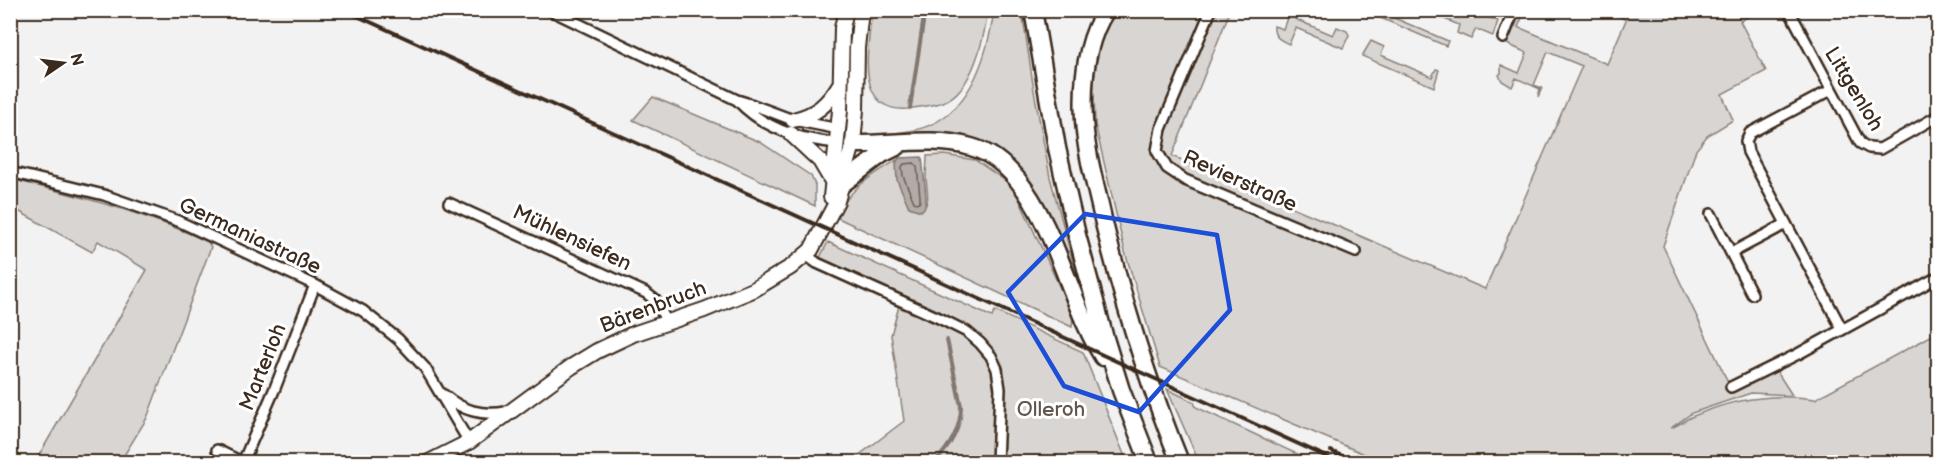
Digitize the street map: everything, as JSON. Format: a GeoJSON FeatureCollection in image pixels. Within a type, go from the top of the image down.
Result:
{"type":"FeatureCollection","features":[{"type":"Feature","properties":{"kind":"highway"},"geometry":{"type":"LineString","coordinates":[[1033,10],[1057,148],[1101,324],[1121,390],[1149,462]]}},
{"type":"Feature","properties":{"kind":"highway"},"geometry":{"type":"LineString","coordinates":[[1106,10],[1098,24],[1087,60],[1083,100],[1084,122],[1092,169],[1115,266],[1140,352],[1180,462]]}},
{"type":"Feature","properties":{"kind":"highway"},"geometry":{"type":"LineString","coordinates":[[843,139],[902,144],[931,142],[973,147],[995,159],[1013,173],[1026,189],[1039,215],[1087,329],[1121,390]]}},
{"type":"Feature","properties":{"kind":"highway"},"geometry":{"type":"LineString","coordinates":[[837,184],[882,154],[902,144]]}},
{"type":"Feature","properties":{"kind":"main road","name":"Bärenbruch"},"geometry":{"type":"LineString","coordinates":[[429,462],[468,442],[571,367],[597,351],[633,333],[753,291],[771,281],[806,255],[819,239],[837,201],[843,139],[840,84],[842,28],[846,10]]}},
{"type":"Feature","properties":{"kind":"main road","name":"Bärenbruch"},"geometry":{"type":"LineString","coordinates":[[843,139],[856,110],[857,48],[861,10]]}},
{"type":"Feature","properties":{"kind":"main road"},"geometry":{"type":"LineString","coordinates":[[837,184],[792,127],[816,113],[827,103],[840,84]]}},
{"type":"Feature","properties":{"kind":"street"},"geometry":{"type":"LineString","coordinates":[[549,10],[736,100],[753,105],[810,140],[843,139]]}},
{"type":"Feature","properties":{"kind":"street","name":"Revierstraße"},"geometry":{"type":"LineString","coordinates":[[1211,10],[1161,129],[1157,151],[1161,159],[1167,168],[1185,180],[1356,252]]}},
{"type":"Feature","properties":{"kind":"street"},"geometry":{"type":"LineString","coordinates":[[1502,10],[1513,13],[1503,38]]}},
{"type":"Feature","properties":{"kind":"street","name":"Littgenloh"},"geometry":{"type":"LineString","coordinates":[[1789,10],[1860,143],[1869,148],[1880,149],[1938,116]]}},
{"type":"Feature","properties":{"kind":"street"},"geometry":{"type":"LineString","coordinates":[[1831,90],[1750,133],[1746,141],[1748,152],[1842,329]]}},
{"type":"Feature","properties":{"kind":"street"},"geometry":{"type":"LineString","coordinates":[[736,100],[750,114],[843,139]]}},
{"type":"Feature","properties":{"kind":"street","name":"Germaniastraße"},"geometry":{"type":"LineString","coordinates":[[10,172],[104,195],[178,221],[315,285],[363,312],[398,339],[425,368],[468,442]]}},
{"type":"Feature","properties":{"kind":"street","name":"Mühlensiefen"},"geometry":{"type":"LineString","coordinates":[[449,203],[646,293],[655,300],[667,322]]}},
{"type":"Feature","properties":{"kind":"street"},"geometry":{"type":"LineString","coordinates":[[1711,214],[1752,294]]}},
{"type":"Feature","properties":{"kind":"street"},"geometry":{"type":"LineString","coordinates":[[1731,253],[1786,224]]}},
{"type":"Feature","properties":{"kind":"street"},"geometry":{"type":"LineString","coordinates":[[806,255],[817,263],[967,332],[980,343],[991,356],[997,369],[1000,389],[997,462]]}},
{"type":"Feature","properties":{"kind":"street"},"geometry":{"type":"LineString","coordinates":[[1731,387],[1798,354],[1938,277]]}},
{"type":"Feature","properties":{"kind":"street","name":"Marterloh"},"geometry":{"type":"LineString","coordinates":[[218,450],[242,462],[275,388],[315,285]]}},
{"type":"Feature","properties":{"kind":"street","name":"Germaniastraße"},"geometry":{"type":"LineString","coordinates":[[440,391],[454,403],[477,413],[494,414],[512,411]]}},
{"type":"Feature","properties":{"kind":"highlighted area"},"geometry":{"type":"Polygon","coordinates":[[[1085,214],[1217,235],[1230,310],[1139,412],[1064,386],[1008,292],[1085,214]]]}},
{"type":"Feature","properties":{"kind":"green space"},"geometry":{"type":"Polygon","coordinates":[[[872,11],[988,11],[980,49],[962,87],[943,102],[925,106],[897,109],[879,101],[870,84],[867,63],[872,11]]]}},
{"type":"Feature","properties":{"kind":"green space"},"geometry":{"type":"Polygon","coordinates":[[[994,11],[1022,11],[1050,177],[1079,284],[1076,285],[1000,155],[869,136],[915,130],[934,123],[949,113],[972,84],[980,66],[994,11]]]}},
{"type":"Feature","properties":{"kind":"green space"},"geometry":{"type":"Polygon","coordinates":[[[1116,11],[1230,11],[1172,156],[1485,289],[1582,66],[1548,52],[1534,85],[1542,88],[1538,97],[1540,89],[1516,78],[1512,87],[1502,81],[1499,75],[1501,65],[1519,73],[1527,53],[1507,44],[1522,11],[1525,11],[1518,27],[1607,64],[1626,20],[1618,16],[1620,11],[1758,11],[1740,21],[1766,71],[1722,94],[1733,120],[1707,136],[1696,150],[1663,246],[1729,384],[1772,364],[1792,395],[1751,393],[1692,413],[1671,428],[1710,409],[1739,401],[1769,397],[1815,399],[1938,332],[1938,462],[1383,462],[1160,367],[1125,252],[1095,124],[1093,67],[1104,28],[1116,11]]]}},
{"type":"Feature","properties":{"kind":"green space"},"geometry":{"type":"Polygon","coordinates":[[[1283,11],[1298,11],[1295,19],[1333,35],[1337,27],[1347,31],[1349,35],[1343,48],[1296,28],[1289,44],[1280,39],[1275,33],[1274,26],[1283,29],[1287,18],[1279,14],[1283,11]]]}},
{"type":"Feature","properties":{"kind":"green space"},"geometry":{"type":"Polygon","coordinates":[[[1378,11],[1448,41],[1446,46],[1376,16],[1378,11]]]}},
{"type":"Feature","properties":{"kind":"green space"},"geometry":{"type":"Polygon","coordinates":[[[1425,11],[1472,11],[1498,21],[1493,36],[1476,29],[1471,39],[1457,33],[1459,25],[1425,11]]]}},
{"type":"Feature","properties":{"kind":"green space"},"geometry":{"type":"Polygon","coordinates":[[[1371,41],[1384,47],[1381,55],[1432,77],[1436,69],[1439,70],[1434,87],[1362,56],[1371,41]]]}},
{"type":"Feature","properties":{"kind":"green space"},"geometry":{"type":"Polygon","coordinates":[[[653,97],[760,142],[811,176],[815,185],[815,206],[633,120],[653,97]]]}},
{"type":"Feature","properties":{"kind":"green space"},"geometry":{"type":"Polygon","coordinates":[[[944,155],[975,160],[1013,186],[1073,316],[1072,327],[838,218],[841,208],[853,191],[897,160],[899,181],[909,207],[921,211],[928,195],[927,156],[944,155]]]}},
{"type":"Feature","properties":{"kind":"green space"},"geometry":{"type":"Polygon","coordinates":[[[11,179],[136,213],[184,231],[208,242],[211,247],[147,418],[120,462],[35,462],[147,270],[98,241],[92,252],[11,207],[11,179]]]}},
{"type":"Feature","properties":{"kind":"green space","name":"Olleroh"},"geometry":{"type":"Polygon","coordinates":[[[828,242],[992,317],[995,311],[1083,352],[1127,462],[850,462],[904,421],[891,335],[900,302],[817,263],[828,242]]]}},
{"type":"Feature","properties":{"kind":"green space"},"geometry":{"type":"Polygon","coordinates":[[[1167,389],[1194,402],[1196,407],[1314,462],[1199,462],[1167,389]]]}},
{"type":"Feature","properties":{"kind":"water"},"geometry":{"type":"Polygon","coordinates":[[[922,157],[926,197],[925,207],[921,211],[909,207],[897,180],[896,163],[899,158],[922,157]]]}},
{"type":"Feature","properties":{"kind":"waterway"},"geometry":{"type":"LineString","coordinates":[[910,108],[925,10]]}},
{"type":"Feature","properties":{"kind":"waterway"},"geometry":{"type":"LineString","coordinates":[[935,462],[954,437],[961,406],[947,340]]}},
{"type":"Feature","properties":{"kind":"railway"},"geometry":{"type":"LineString","coordinates":[[344,10],[1338,462]]}},
{"type":"Feature","properties":{"kind":"railway"},"geometry":{"type":"LineString","coordinates":[[1331,451],[1356,462]]}}]}
